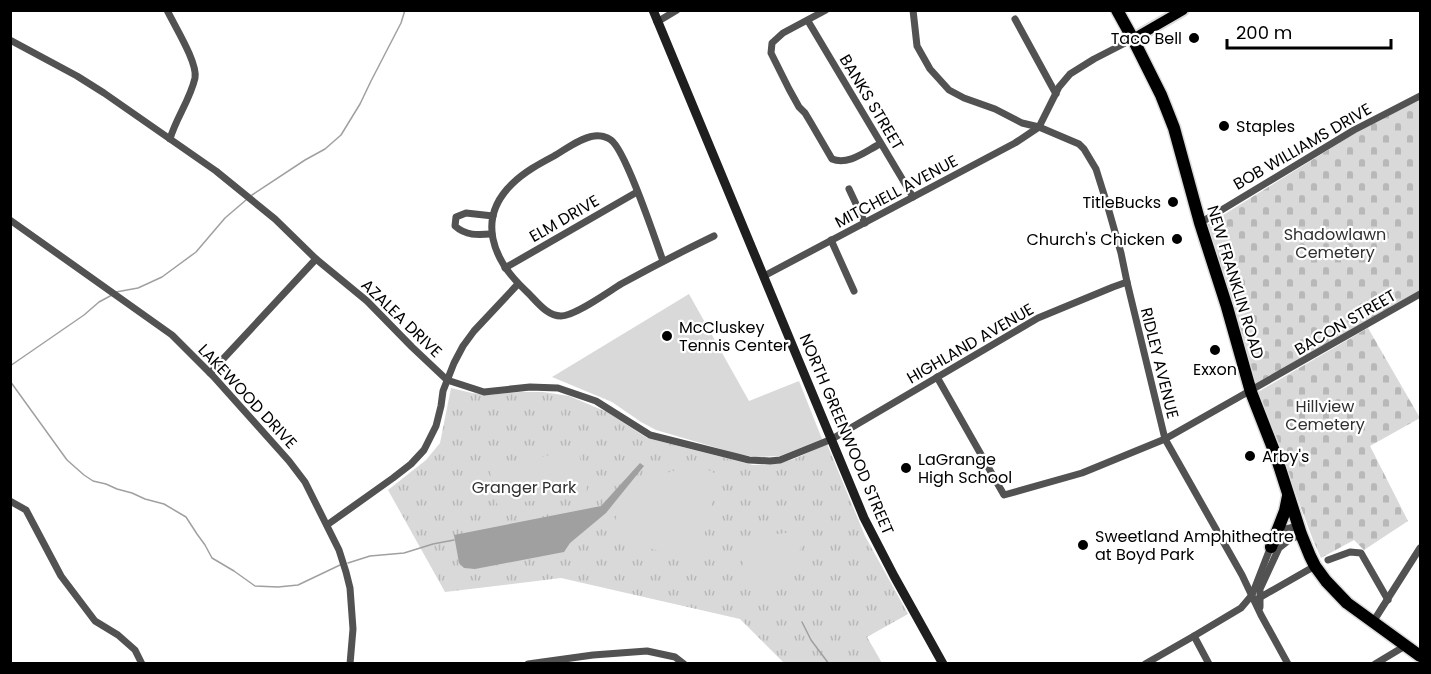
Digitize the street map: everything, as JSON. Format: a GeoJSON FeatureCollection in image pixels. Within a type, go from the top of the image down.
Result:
{"type":"FeatureCollection","features":[{"type":"Feature","properties":{"kind":"highway","name":"NEW FRANKLIN ROAD"},"geometry":{"type":"LineString","coordinates":[[1117,10],[1161,95],[1174,128],[1200,224],[1251,392],[1276,456],[1299,530],[1315,566],[1347,603],[1420,656]]}},
{"type":"Feature","properties":{"kind":"highway"},"geometry":{"type":"LineString","coordinates":[[1272,553],[1288,494]]}},
{"type":"Feature","properties":{"kind":"main road","name":"NORTH GREENWOOD STREET"},"geometry":{"type":"LineString","coordinates":[[653,10],[864,518],[943,663]]}},
{"type":"Feature","properties":{"kind":"main road"},"geometry":{"type":"LineString","coordinates":[[1133,39],[1183,10]]}},
{"type":"Feature","properties":{"kind":"street"},"geometry":{"type":"LineString","coordinates":[[167,10],[192,60],[195,76],[170,139]]}},
{"type":"Feature","properties":{"kind":"street"},"geometry":{"type":"LineString","coordinates":[[657,22],[677,10]]}},
{"type":"Feature","properties":{"kind":"street"},"geometry":{"type":"LineString","coordinates":[[826,10],[783,33],[772,43],[771,53],[794,98],[833,160],[854,159],[880,144]]}},
{"type":"Feature","properties":{"kind":"street","name":"RIDLEY AVENUE"},"geometry":{"type":"LineString","coordinates":[[913,10],[917,46],[930,69],[949,90],[1022,123],[1039,127],[1078,144],[1089,157],[1107,204],[1121,253],[1165,439],[1255,597],[1261,615],[1288,663]]}},
{"type":"Feature","properties":{"kind":"street"},"geometry":{"type":"LineString","coordinates":[[1015,19],[1056,94]]}},
{"type":"Feature","properties":{"kind":"street","name":"BANKS STREET"},"geometry":{"type":"LineString","coordinates":[[808,21],[913,197]]}},
{"type":"Feature","properties":{"kind":"street","name":"AZALEA DRIVE"},"geometry":{"type":"LineString","coordinates":[[10,39],[86,82],[216,171],[275,219],[316,259],[368,301],[411,348],[447,380],[484,392],[530,387],[558,388],[596,401],[650,435],[749,460],[780,460],[832,439]]}},
{"type":"Feature","properties":{"kind":"street"},"geometry":{"type":"LineString","coordinates":[[1039,127],[1062,83],[1075,70],[1133,39]]}},
{"type":"Feature","properties":{"kind":"street","name":"BOB WILLIAMS DRIVE"},"geometry":{"type":"LineString","coordinates":[[1200,224],[1354,130],[1420,96]]}},
{"type":"Feature","properties":{"kind":"street","name":"MITCHELL AVENUE"},"geometry":{"type":"LineString","coordinates":[[764,276],[1015,143],[1039,127]]}},
{"type":"Feature","properties":{"kind":"street"},"geometry":{"type":"LineString","coordinates":[[663,261],[622,156],[616,144],[606,137],[595,136],[573,145],[518,178],[504,193],[493,216],[492,234],[498,255],[505,268],[518,284],[547,311],[558,316],[576,312],[663,261],[714,236]]}},
{"type":"Feature","properties":{"kind":"street"},"geometry":{"type":"LineString","coordinates":[[849,189],[865,223]]}},
{"type":"Feature","properties":{"kind":"street","name":"ELM DRIVE"},"geometry":{"type":"LineString","coordinates":[[505,268],[637,192]]}},
{"type":"Feature","properties":{"kind":"street"},"geometry":{"type":"LineString","coordinates":[[492,234],[475,235],[462,232],[455,226],[456,217],[466,213],[493,216]]}},
{"type":"Feature","properties":{"kind":"street","name":"LAKEWOOD DRIVE"},"geometry":{"type":"LineString","coordinates":[[10,220],[172,335],[290,461],[305,482],[327,525],[346,572],[354,629],[350,663]]}},
{"type":"Feature","properties":{"kind":"street"},"geometry":{"type":"LineString","coordinates":[[831,240],[854,291]]}},
{"type":"Feature","properties":{"kind":"street"},"geometry":{"type":"LineString","coordinates":[[210,373],[316,259]]}},
{"type":"Feature","properties":{"kind":"street","name":"HIGHLAND AVENUE"},"geometry":{"type":"LineString","coordinates":[[832,439],[1038,318],[1127,282]]}},
{"type":"Feature","properties":{"kind":"street"},"geometry":{"type":"LineString","coordinates":[[327,525],[393,478],[424,450],[436,426],[442,391],[463,346],[518,284]]}},
{"type":"Feature","properties":{"kind":"street","name":"BACON STREET"},"geometry":{"type":"LineString","coordinates":[[937,377],[1004,495],[1082,473],[1165,439],[1420,294]]}},
{"type":"Feature","properties":{"kind":"street"},"geometry":{"type":"LineString","coordinates":[[10,501],[26,510],[61,576],[95,621],[118,635],[135,650],[142,663]]}},
{"type":"Feature","properties":{"kind":"street"},"geometry":{"type":"LineString","coordinates":[[1255,597],[1280,533],[1286,529],[1299,530]]}},
{"type":"Feature","properties":{"kind":"street"},"geometry":{"type":"LineString","coordinates":[[1255,597],[1272,553],[1299,530]]}},
{"type":"Feature","properties":{"kind":"street"},"geometry":{"type":"LineString","coordinates":[[1374,622],[1420,548]]}},
{"type":"Feature","properties":{"kind":"street"},"geometry":{"type":"LineString","coordinates":[[1328,560],[1350,552],[1361,553],[1388,600]]}},
{"type":"Feature","properties":{"kind":"street"},"geometry":{"type":"LineString","coordinates":[[1145,663],[1178,646],[1255,597],[1315,566]]}},
{"type":"Feature","properties":{"kind":"street"},"geometry":{"type":"LineString","coordinates":[[1241,608],[1252,608],[1261,615]]}},
{"type":"Feature","properties":{"kind":"street"},"geometry":{"type":"LineString","coordinates":[[1194,636],[1209,663]]}},
{"type":"Feature","properties":{"kind":"street"},"geometry":{"type":"LineString","coordinates":[[1178,646],[1191,643],[1200,647]]}},
{"type":"Feature","properties":{"kind":"street"},"geometry":{"type":"LineString","coordinates":[[1375,663],[1405,646]]}},
{"type":"Feature","properties":{"kind":"street"},"geometry":{"type":"LineString","coordinates":[[528,663],[647,651],[675,657],[684,663]]}},
{"type":"Feature","properties":{"kind":"green space","name":"Shadowlawn Cemetery"},"geometry":{"type":"Polygon","coordinates":[[[1420,100],[1420,291],[1255,385],[1207,225],[1362,129],[1420,100]]]}},
{"type":"Feature","properties":{"kind":"green space","name":"McCluskey Tennis Center"},"geometry":{"type":"Polygon","coordinates":[[[689,294],[749,401],[799,381],[822,439],[780,456],[756,457],[738,454],[656,430],[612,402],[552,377],[689,294]]]}},
{"type":"Feature","properties":{"kind":"green space","name":"Hillview Cemetery"},"geometry":{"type":"Polygon","coordinates":[[[1368,328],[1420,418],[1370,446],[1408,521],[1364,550],[1354,540],[1321,558],[1258,392],[1368,328]]]}},
{"type":"Feature","properties":{"kind":"green space","name":"Granger Park"},"geometry":{"type":"Polygon","coordinates":[[[451,388],[488,395],[543,392],[569,396],[607,412],[647,438],[753,465],[776,464],[794,459],[827,444],[865,536],[908,614],[867,637],[882,663],[785,664],[740,619],[561,578],[445,592],[388,490],[426,460],[440,443],[451,388]]]}},
{"type":"Feature","properties":{"kind":"green space"},"geometry":{"type":"Polygon","coordinates":[[[560,405],[563,424],[552,426],[548,408],[560,405]]]}},
{"type":"Feature","properties":{"kind":"green space"},"geometry":{"type":"Polygon","coordinates":[[[578,449],[587,490],[498,507],[489,468],[578,449]]]}},
{"type":"Feature","properties":{"kind":"green space"},"geometry":{"type":"Polygon","coordinates":[[[684,468],[711,471],[718,476],[699,557],[693,560],[608,537],[620,510],[636,491],[656,478],[684,468]]]}},
{"type":"Feature","properties":{"kind":"green space"},"geometry":{"type":"Polygon","coordinates":[[[785,533],[803,536],[792,584],[786,588],[739,575],[745,558],[754,545],[766,537],[785,533]]]}},
{"type":"Feature","properties":{"kind":"shaded area"},"geometry":{"type":"Polygon","coordinates":[[[640,463],[644,466],[606,513],[570,543],[564,552],[475,569],[464,568],[459,563],[454,535],[601,506],[640,463]]]}},
{"type":"Feature","properties":{"kind":"waterway"},"geometry":{"type":"LineString","coordinates":[[252,195],[325,149],[341,135],[360,104],[401,23],[405,10]]}},
{"type":"Feature","properties":{"kind":"waterway"},"geometry":{"type":"LineString","coordinates":[[116,292],[138,288],[162,277],[196,252],[225,218],[246,200]]}},
{"type":"Feature","properties":{"kind":"waterway"},"geometry":{"type":"LineString","coordinates":[[10,366],[112,295]]}},
{"type":"Feature","properties":{"kind":"waterway"},"geometry":{"type":"LineString","coordinates":[[10,381],[67,460],[84,475],[93,481],[164,504],[186,517],[212,558],[255,586],[298,585],[340,565]]}},
{"type":"Feature","properties":{"kind":"waterway"},"geometry":{"type":"LineString","coordinates":[[348,563],[370,556],[404,553],[454,540]]}},
{"type":"Feature","properties":{"kind":"waterway"},"geometry":{"type":"LineString","coordinates":[[802,622],[811,640],[829,664]]}},
{"type":"Feature","properties":{"kind":"place","name":"Taco Bell"},"geometry":{"type":"Point","coordinates":[1194,38]}},
{"type":"Feature","properties":{"kind":"place","name":"Staples"},"geometry":{"type":"Point","coordinates":[1224,126]}},
{"type":"Feature","properties":{"kind":"place","name":"TitleBucks"},"geometry":{"type":"Point","coordinates":[1173,202]}},
{"type":"Feature","properties":{"kind":"place","name":"Church's Chicken"},"geometry":{"type":"Point","coordinates":[1177,239]}},
{"type":"Feature","properties":{"kind":"place","name":"McCluskey Tennis Center"},"geometry":{"type":"Point","coordinates":[667,336]}},
{"type":"Feature","properties":{"kind":"place","name":"Exxon"},"geometry":{"type":"Point","coordinates":[1215,350]}},
{"type":"Feature","properties":{"kind":"place","name":"Arby's"},"geometry":{"type":"Point","coordinates":[1250,456]}},
{"type":"Feature","properties":{"kind":"place","name":"LaGrange High School"},"geometry":{"type":"Point","coordinates":[906,468]}},
{"type":"Feature","properties":{"kind":"place","name":"Sweetland Amphitheatre at Boyd Park"},"geometry":{"type":"Point","coordinates":[1083,545]}}]}
